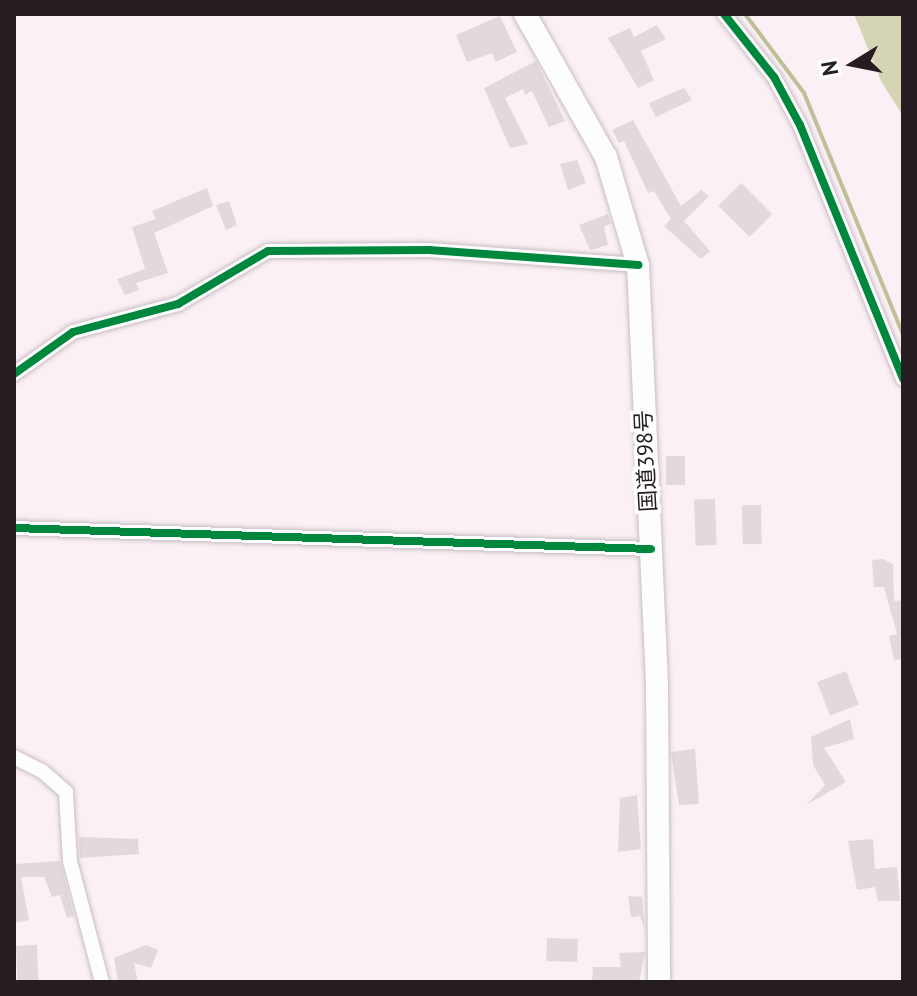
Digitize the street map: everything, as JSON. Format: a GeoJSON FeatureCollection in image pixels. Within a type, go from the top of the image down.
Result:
{"type":"FeatureCollection","features":[{"type":"Feature","properties":{"kind":"highway","name":"国道398号"},"geometry":{"type":"LineString","coordinates":[[525,14],[606,157],[638,265],[651,549],[659,982]]}},
{"type":"Feature","properties":{"kind":"street"},"geometry":{"type":"LineString","coordinates":[[724,14],[774,77],[800,125],[903,379]]}},
{"type":"Feature","properties":{"kind":"street"},"geometry":{"type":"LineString","coordinates":[[14,374],[63,337],[178,304],[268,251],[429,250],[638,265]]}},
{"type":"Feature","properties":{"kind":"street"},"geometry":{"type":"LineString","coordinates":[[14,528],[651,549]]}},
{"type":"Feature","properties":{"kind":"street"},"geometry":{"type":"LineString","coordinates":[[14,757],[42,771],[66,792],[70,861],[102,982]]}},
{"type":"Feature","properties":{"kind":"green space"},"geometry":{"type":"Polygon","coordinates":[[[854,14],[903,14],[903,116],[881,81],[854,14]]]}},
{"type":"Feature","properties":{"kind":"building"},"geometry":{"type":"Polygon","coordinates":[[[500,16],[517,52],[496,62],[492,53],[467,62],[456,35],[500,16]]]}},
{"type":"Feature","properties":{"kind":"building"},"geometry":{"type":"Polygon","coordinates":[[[657,25],[666,39],[641,51],[654,80],[638,88],[608,38],[630,28],[634,37],[657,25]]]}},
{"type":"Feature","properties":{"kind":"building"},"geometry":{"type":"Polygon","coordinates":[[[536,61],[565,121],[549,127],[532,91],[525,95],[523,89],[505,98],[528,144],[510,148],[484,88],[536,61]]]}},
{"type":"Feature","properties":{"kind":"building"},"geometry":{"type":"Polygon","coordinates":[[[684,88],[692,100],[656,117],[649,103],[684,88]]]}},
{"type":"Feature","properties":{"kind":"building"},"geometry":{"type":"Polygon","coordinates":[[[633,120],[681,206],[701,190],[709,196],[684,221],[710,251],[701,259],[664,226],[671,219],[654,191],[648,193],[624,141],[619,143],[612,130],[633,120]]]}},
{"type":"Feature","properties":{"kind":"building"},"geometry":{"type":"Polygon","coordinates":[[[577,160],[586,183],[568,190],[560,164],[577,160]]]}},
{"type":"Feature","properties":{"kind":"building"},"geometry":{"type":"Polygon","coordinates":[[[741,183],[772,214],[749,237],[718,206],[741,183]]]}},
{"type":"Feature","properties":{"kind":"building"},"geometry":{"type":"Polygon","coordinates":[[[207,188],[213,206],[154,233],[168,273],[136,283],[139,290],[125,295],[117,279],[145,269],[132,227],[156,219],[152,211],[207,188]]]}},
{"type":"Feature","properties":{"kind":"building"},"geometry":{"type":"Polygon","coordinates":[[[229,201],[237,225],[226,230],[216,205],[229,201]]]}},
{"type":"Feature","properties":{"kind":"building"},"geometry":{"type":"Polygon","coordinates":[[[608,214],[611,223],[604,227],[608,245],[590,250],[579,225],[608,214]]]}},
{"type":"Feature","properties":{"kind":"building"},"geometry":{"type":"Polygon","coordinates":[[[666,456],[685,456],[685,485],[666,485],[666,456]]]}},
{"type":"Feature","properties":{"kind":"building"},"geometry":{"type":"Polygon","coordinates":[[[715,499],[717,545],[696,546],[694,500],[715,499]]]}},
{"type":"Feature","properties":{"kind":"building"},"geometry":{"type":"Polygon","coordinates":[[[742,505],[761,505],[762,544],[743,544],[742,505]]]}},
{"type":"Feature","properties":{"kind":"building"},"geometry":{"type":"Polygon","coordinates":[[[883,559],[893,564],[894,601],[903,600],[903,659],[894,660],[889,636],[897,634],[884,587],[874,587],[872,560],[883,559]]]}},
{"type":"Feature","properties":{"kind":"building"},"geometry":{"type":"Polygon","coordinates":[[[846,671],[859,705],[830,716],[817,682],[846,671]]]}},
{"type":"Feature","properties":{"kind":"building"},"geometry":{"type":"Polygon","coordinates":[[[850,719],[854,739],[824,748],[846,782],[806,805],[825,785],[813,765],[811,737],[850,719]]]}},
{"type":"Feature","properties":{"kind":"building"},"geometry":{"type":"Polygon","coordinates":[[[695,749],[699,804],[679,805],[671,752],[695,749]]]}},
{"type":"Feature","properties":{"kind":"building"},"geometry":{"type":"Polygon","coordinates":[[[637,795],[641,849],[618,852],[620,798],[637,795]]]}},
{"type":"Feature","properties":{"kind":"building"},"geometry":{"type":"Polygon","coordinates":[[[79,837],[138,839],[139,854],[80,858],[79,837]]]}},
{"type":"Feature","properties":{"kind":"building"},"geometry":{"type":"Polygon","coordinates":[[[873,839],[875,869],[897,867],[900,901],[878,901],[875,887],[857,890],[848,841],[873,839]]]}},
{"type":"Feature","properties":{"kind":"building"},"geometry":{"type":"Polygon","coordinates":[[[60,861],[74,916],[67,918],[60,895],[52,897],[44,877],[21,877],[29,920],[14,923],[14,864],[60,861]]]}},
{"type":"Feature","properties":{"kind":"building"},"geometry":{"type":"Polygon","coordinates":[[[628,896],[642,897],[645,930],[640,916],[631,917],[628,896]]]}},
{"type":"Feature","properties":{"kind":"building"},"geometry":{"type":"Polygon","coordinates":[[[547,938],[578,939],[577,962],[546,961],[547,938]]]}},
{"type":"Feature","properties":{"kind":"building"},"geometry":{"type":"Polygon","coordinates":[[[37,945],[38,982],[17,982],[16,946],[37,945]]]}},
{"type":"Feature","properties":{"kind":"building"},"geometry":{"type":"Polygon","coordinates":[[[146,945],[158,950],[151,968],[134,963],[138,982],[118,982],[114,958],[146,945]]]}},
{"type":"Feature","properties":{"kind":"building"},"geometry":{"type":"Polygon","coordinates":[[[645,952],[639,982],[592,982],[593,967],[621,967],[619,953],[645,952]]]}},
{"type":"Feature","properties":{"kind":"waterway"},"geometry":{"type":"LineString","coordinates":[[745,14],[804,93],[903,334]]}},
{"type":"Feature","properties":{"kind":"cycle path"},"geometry":{"type":"LineString","coordinates":[[724,14],[774,77],[800,125],[903,379]]}},
{"type":"Feature","properties":{"kind":"cycle path"},"geometry":{"type":"LineString","coordinates":[[14,374],[73,332],[178,304],[268,251],[429,250],[638,265]]}},
{"type":"Feature","properties":{"kind":"cycle path"},"geometry":{"type":"LineString","coordinates":[[14,528],[651,549]]}}]}
